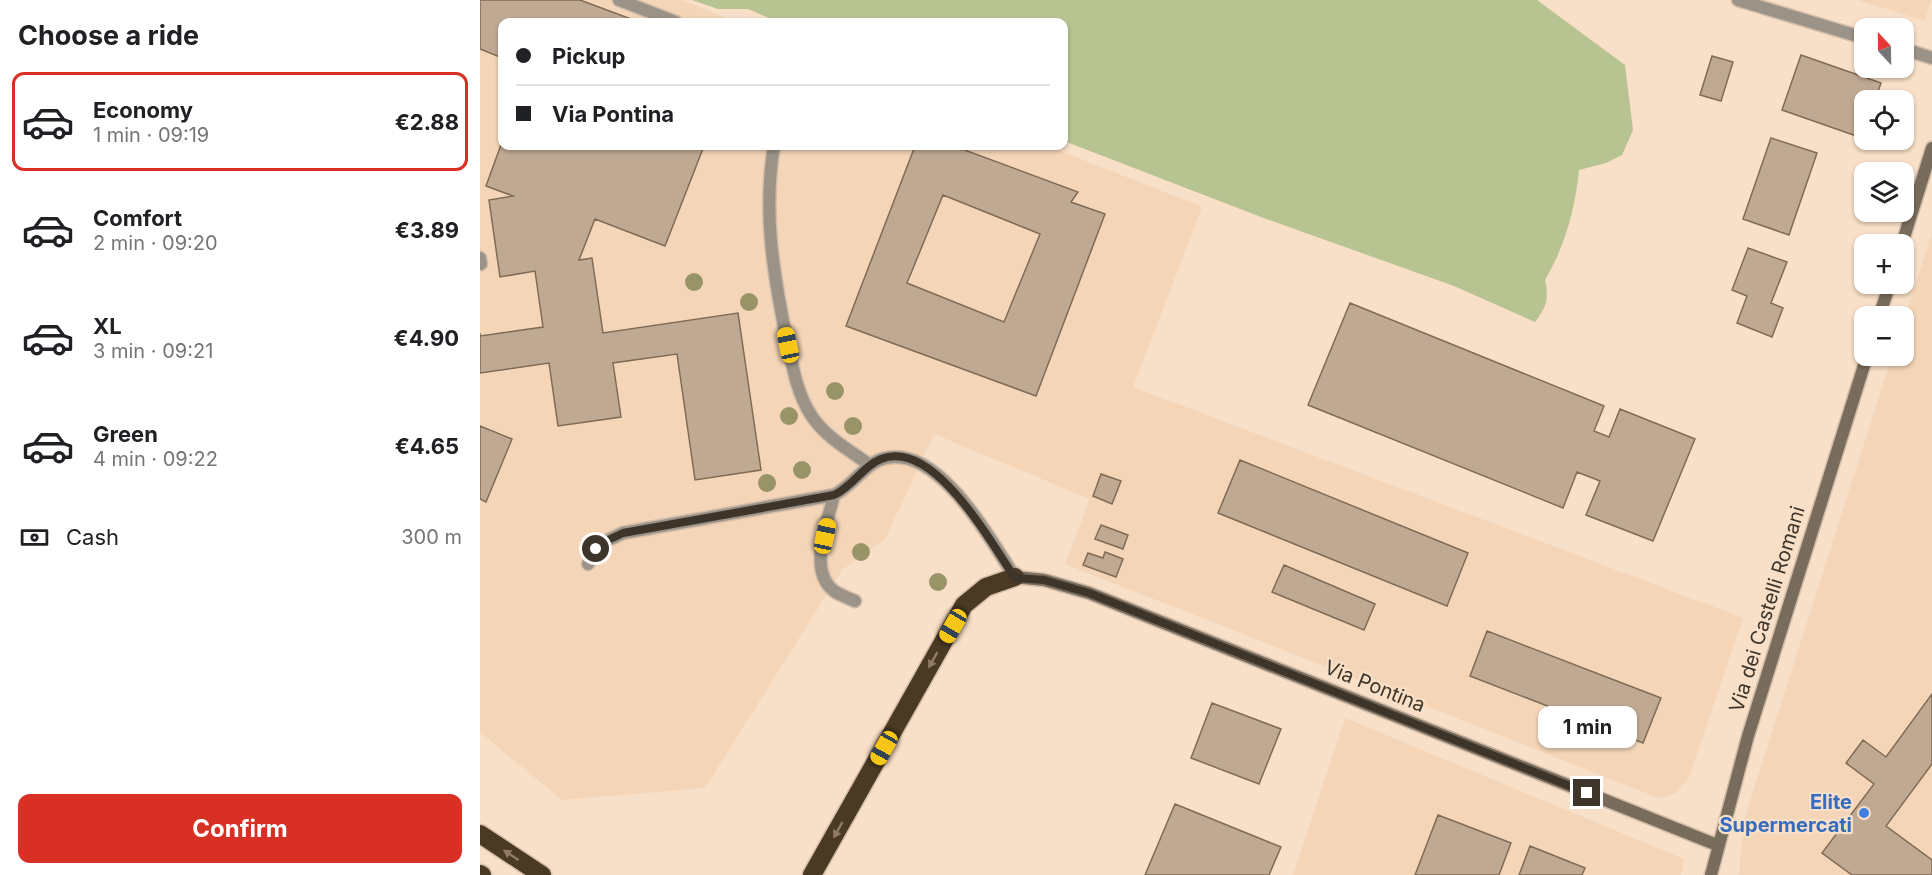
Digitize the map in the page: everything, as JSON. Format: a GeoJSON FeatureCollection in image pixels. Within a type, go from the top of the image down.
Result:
{"type":"FeatureCollection","features":[{"type":"Feature","properties":{"kind":"highway"},"geometry":{"type":"LineString","coordinates":[[812,875],[964,605],[986,587],[1015,578]]}},
{"type":"Feature","properties":{"kind":"highway"},"geometry":{"type":"LineString","coordinates":[[480,834],[542,875]]}},
{"type":"Feature","properties":{"kind":"street"},"geometry":{"type":"LineString","coordinates":[[619,0],[666,18]]}},
{"type":"Feature","properties":{"kind":"street"},"geometry":{"type":"LineString","coordinates":[[1737,0],[1854,35]]}},
{"type":"Feature","properties":{"kind":"street"},"geometry":{"type":"LineString","coordinates":[[1914,52],[1932,58]]}},
{"type":"Feature","properties":{"kind":"street"},"geometry":{"type":"LineString","coordinates":[[1905,234],[1932,148]]}},
{"type":"Feature","properties":{"kind":"street"},"geometry":{"type":"LineString","coordinates":[[774,150],[768,196],[770,248],[797,383],[806,406],[818,424],[829,436],[870,465]]}},
{"type":"Feature","properties":{"kind":"street","name":"Via dei Castelli Romani"},"geometry":{"type":"LineString","coordinates":[[1711,875],[1717,845],[1748,736],[1864,366]]}},
{"type":"Feature","properties":{"kind":"street"},"geometry":{"type":"LineString","coordinates":[[588,564],[602,543],[623,533],[834,495],[848,487],[870,465],[884,458],[901,457],[929,469],[964,503],[1015,578]]}},
{"type":"Feature","properties":{"kind":"street"},"geometry":{"type":"LineString","coordinates":[[834,495],[820,557],[822,577],[835,592],[855,601]]}},
{"type":"Feature","properties":{"kind":"street","name":"Via Pontina"},"geometry":{"type":"LineString","coordinates":[[1015,578],[1044,580],[1089,593],[1717,845]]}},
{"type":"Feature","properties":{"kind":"shaded area"},"geometry":{"type":"Polygon","coordinates":[[[480,0],[681,0],[728,18],[498,18],[498,150],[1058,150],[1202,207],[1133,387],[1743,618],[1688,780],[1676,793],[1659,798],[1065,564],[1090,499],[934,434],[885,539],[842,570],[705,788],[562,800],[480,732],[480,0]]]}},
{"type":"Feature","properties":{"kind":"shaded area"},"geometry":{"type":"Polygon","coordinates":[[[1858,0],[1931,0],[1925,21],[1858,0]]]}},
{"type":"Feature","properties":{"kind":"shaded area"},"geometry":{"type":"Polygon","coordinates":[[[1932,232],[1932,875],[1739,875],[1744,820],[1889,366],[1914,366],[1914,306],[1909,306],[1932,232]]]}},
{"type":"Feature","properties":{"kind":"shaded area"},"geometry":{"type":"Polygon","coordinates":[[[1345,718],[1684,859],[1681,875],[1293,875],[1345,718]]]}},
{"type":"Feature","properties":{"kind":"green space"},"geometry":{"type":"Polygon","coordinates":[[[692,0],[1537,0],[1625,65],[1633,130],[1622,155],[1606,163],[1579,170],[1568,227],[1545,280],[1546,302],[1535,322],[1454,286],[1261,217],[1068,143],[1068,18],[769,18],[748,9],[718,9],[692,0]]]}},
{"type":"Feature","properties":{"kind":"building"},"geometry":{"type":"Polygon","coordinates":[[[480,0],[580,0],[628,18],[498,18],[498,56],[480,49],[480,0]]]}},
{"type":"Feature","properties":{"kind":"building"},"geometry":{"type":"Polygon","coordinates":[[[1801,55],[1854,74],[1854,78],[1867,78],[1881,83],[1879,90],[1854,90],[1854,135],[1782,110],[1801,55]]]}},
{"type":"Feature","properties":{"kind":"building"},"geometry":{"type":"Polygon","coordinates":[[[1712,56],[1733,62],[1721,101],[1700,95],[1712,56]]]}},
{"type":"Feature","properties":{"kind":"building"},"geometry":{"type":"Polygon","coordinates":[[[1771,138],[1817,153],[1789,235],[1743,219],[1771,138]]]}},
{"type":"Feature","properties":{"kind":"building"},"geometry":{"type":"Polygon","coordinates":[[[499,150],[702,150],[665,246],[595,219],[579,260],[592,258],[603,333],[738,313],[761,470],[695,480],[677,354],[613,363],[621,417],[558,426],[549,363],[480,373],[480,336],[543,327],[535,271],[500,277],[489,200],[513,196],[486,186],[499,150]]]}},
{"type":"Feature","properties":{"kind":"building"},"geometry":{"type":"Polygon","coordinates":[[[913,150],[965,150],[1078,192],[1071,202],[1105,214],[1036,396],[846,326],[913,150]],[[943,195],[907,283],[1004,322],[1040,234],[943,195]]]}},
{"type":"Feature","properties":{"kind":"building"},"geometry":{"type":"Polygon","coordinates":[[[1748,248],[1787,262],[1771,303],[1783,308],[1772,337],[1737,323],[1747,296],[1732,290],[1748,248]]]}},
{"type":"Feature","properties":{"kind":"building"},"geometry":{"type":"Polygon","coordinates":[[[1350,303],[1604,406],[1594,431],[1609,437],[1620,409],[1695,439],[1653,541],[1586,515],[1600,481],[1577,472],[1563,508],[1308,405],[1350,303]]]}},
{"type":"Feature","properties":{"kind":"building"},"geometry":{"type":"Polygon","coordinates":[[[480,426],[512,439],[486,502],[480,499],[480,426]]]}},
{"type":"Feature","properties":{"kind":"building"},"geometry":{"type":"Polygon","coordinates":[[[1240,460],[1468,553],[1447,606],[1218,513],[1240,460]]]}},
{"type":"Feature","properties":{"kind":"building"},"geometry":{"type":"Polygon","coordinates":[[[1101,474],[1121,481],[1112,504],[1093,496],[1101,474]]]}},
{"type":"Feature","properties":{"kind":"building"},"geometry":{"type":"Polygon","coordinates":[[[1101,525],[1128,535],[1123,549],[1095,539],[1101,525]]]}},
{"type":"Feature","properties":{"kind":"building"},"geometry":{"type":"Polygon","coordinates":[[[1105,552],[1123,559],[1116,577],[1083,565],[1088,553],[1103,558],[1105,552]]]}},
{"type":"Feature","properties":{"kind":"building"},"geometry":{"type":"Polygon","coordinates":[[[1284,565],[1375,604],[1364,630],[1272,592],[1284,565]]]}},
{"type":"Feature","properties":{"kind":"building"},"geometry":{"type":"Polygon","coordinates":[[[1487,631],[1661,698],[1643,743],[1470,676],[1487,631]]]}},
{"type":"Feature","properties":{"kind":"building"},"geometry":{"type":"Polygon","coordinates":[[[1932,694],[1932,764],[1886,826],[1932,860],[1932,875],[1852,875],[1822,853],[1874,784],[1846,763],[1863,740],[1886,757],[1932,694]]]}},
{"type":"Feature","properties":{"kind":"building"},"geometry":{"type":"Polygon","coordinates":[[[1212,703],[1281,729],[1259,784],[1191,758],[1212,703]]]}},
{"type":"Feature","properties":{"kind":"building"},"geometry":{"type":"Polygon","coordinates":[[[1175,804],[1281,847],[1269,875],[1145,875],[1175,804]]]}},
{"type":"Feature","properties":{"kind":"building"},"geometry":{"type":"Polygon","coordinates":[[[1438,815],[1511,843],[1499,875],[1415,875],[1438,815]]]}},
{"type":"Feature","properties":{"kind":"building"},"geometry":{"type":"Polygon","coordinates":[[[1530,846],[1585,868],[1582,875],[1519,875],[1530,846]]]}},
{"type":"Feature","properties":{"kind":"place","name":"Elite Supermercati"},"geometry":{"type":"Point","coordinates":[1864,813]}},
{"type":"Feature","properties":{"kind":"route"},"geometry":{"type":"LineString","coordinates":[[596,549],[612,537],[623,533],[834,495],[848,487],[877,461],[884,458],[901,457],[920,463],[929,469],[964,503],[1015,578],[1044,580],[1089,593],[1587,793]]}}]}
